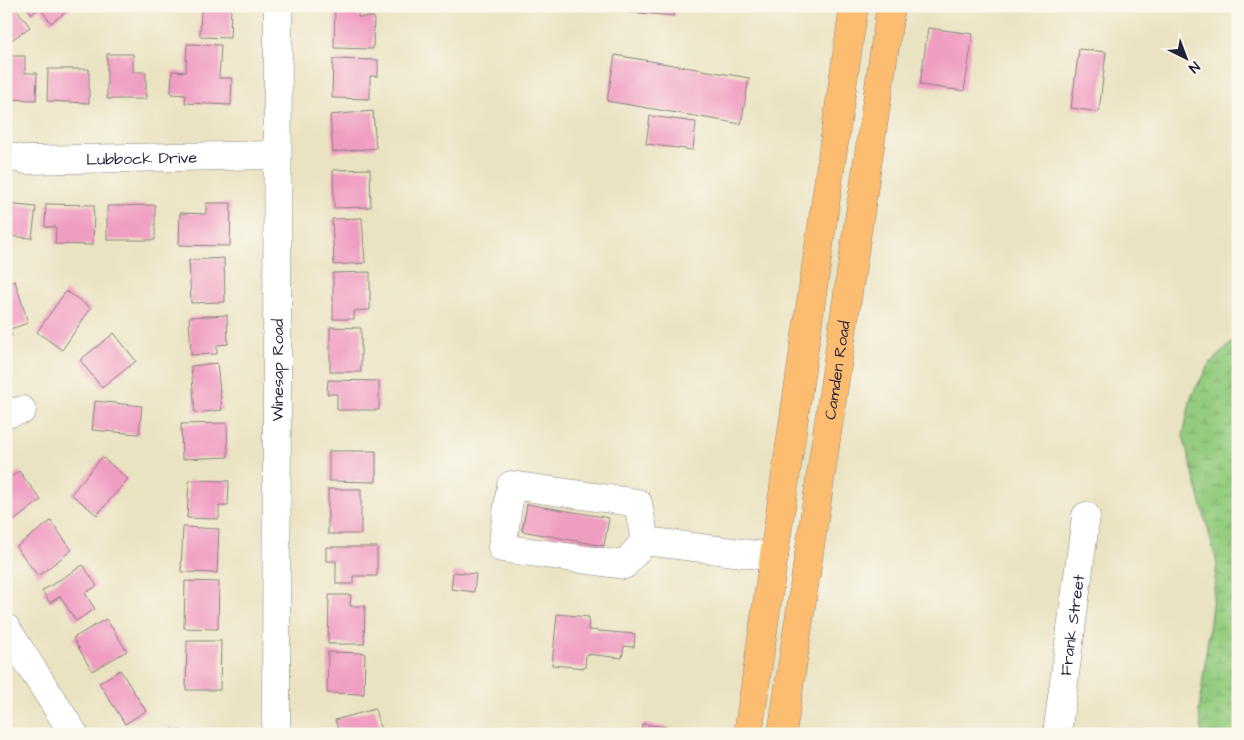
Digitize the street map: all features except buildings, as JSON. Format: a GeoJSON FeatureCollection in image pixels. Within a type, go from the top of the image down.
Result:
{"type":"FeatureCollection","features":[{"type":"Feature","properties":{"kind":"main road","name":"Camden Road"},"geometry":{"type":"LineString","coordinates":[[748,734],[854,6]]}},
{"type":"Feature","properties":{"kind":"main road","name":"Camden Road"},"geometry":{"type":"LineString","coordinates":[[782,734],[891,6]]}},
{"type":"Feature","properties":{"kind":"main road"},"geometry":{"type":"LineString","coordinates":[[760,734],[770,646],[773,565]]}},
{"type":"Feature","properties":{"kind":"street","name":"Winesap Road"},"geometry":{"type":"LineString","coordinates":[[276,734],[276,154],[278,6]]}},
{"type":"Feature","properties":{"kind":"street","name":"Lubbock Drive"},"geometry":{"type":"LineString","coordinates":[[6,156],[27,160],[276,154]]}},
{"type":"Feature","properties":{"kind":"street"},"geometry":{"type":"LineString","coordinates":[[511,485],[638,503],[645,541],[624,565],[502,548],[511,485]]}},
{"type":"Feature","properties":{"kind":"street","name":"Frank Street"},"geometry":{"type":"LineString","coordinates":[[1056,734],[1086,516]]}},
{"type":"Feature","properties":{"kind":"street"},"geometry":{"type":"LineString","coordinates":[[645,541],[773,565]]}},
{"type":"Feature","properties":{"kind":"street"},"geometry":{"type":"LineString","coordinates":[[6,628],[74,734]]}},
{"type":"Feature","properties":{"kind":"green space"},"geometry":{"type":"Polygon","coordinates":[[[1238,337],[1238,734],[1202,734],[1199,712],[1217,563],[1183,436],[1191,397],[1209,364],[1238,337]]]}}]}
